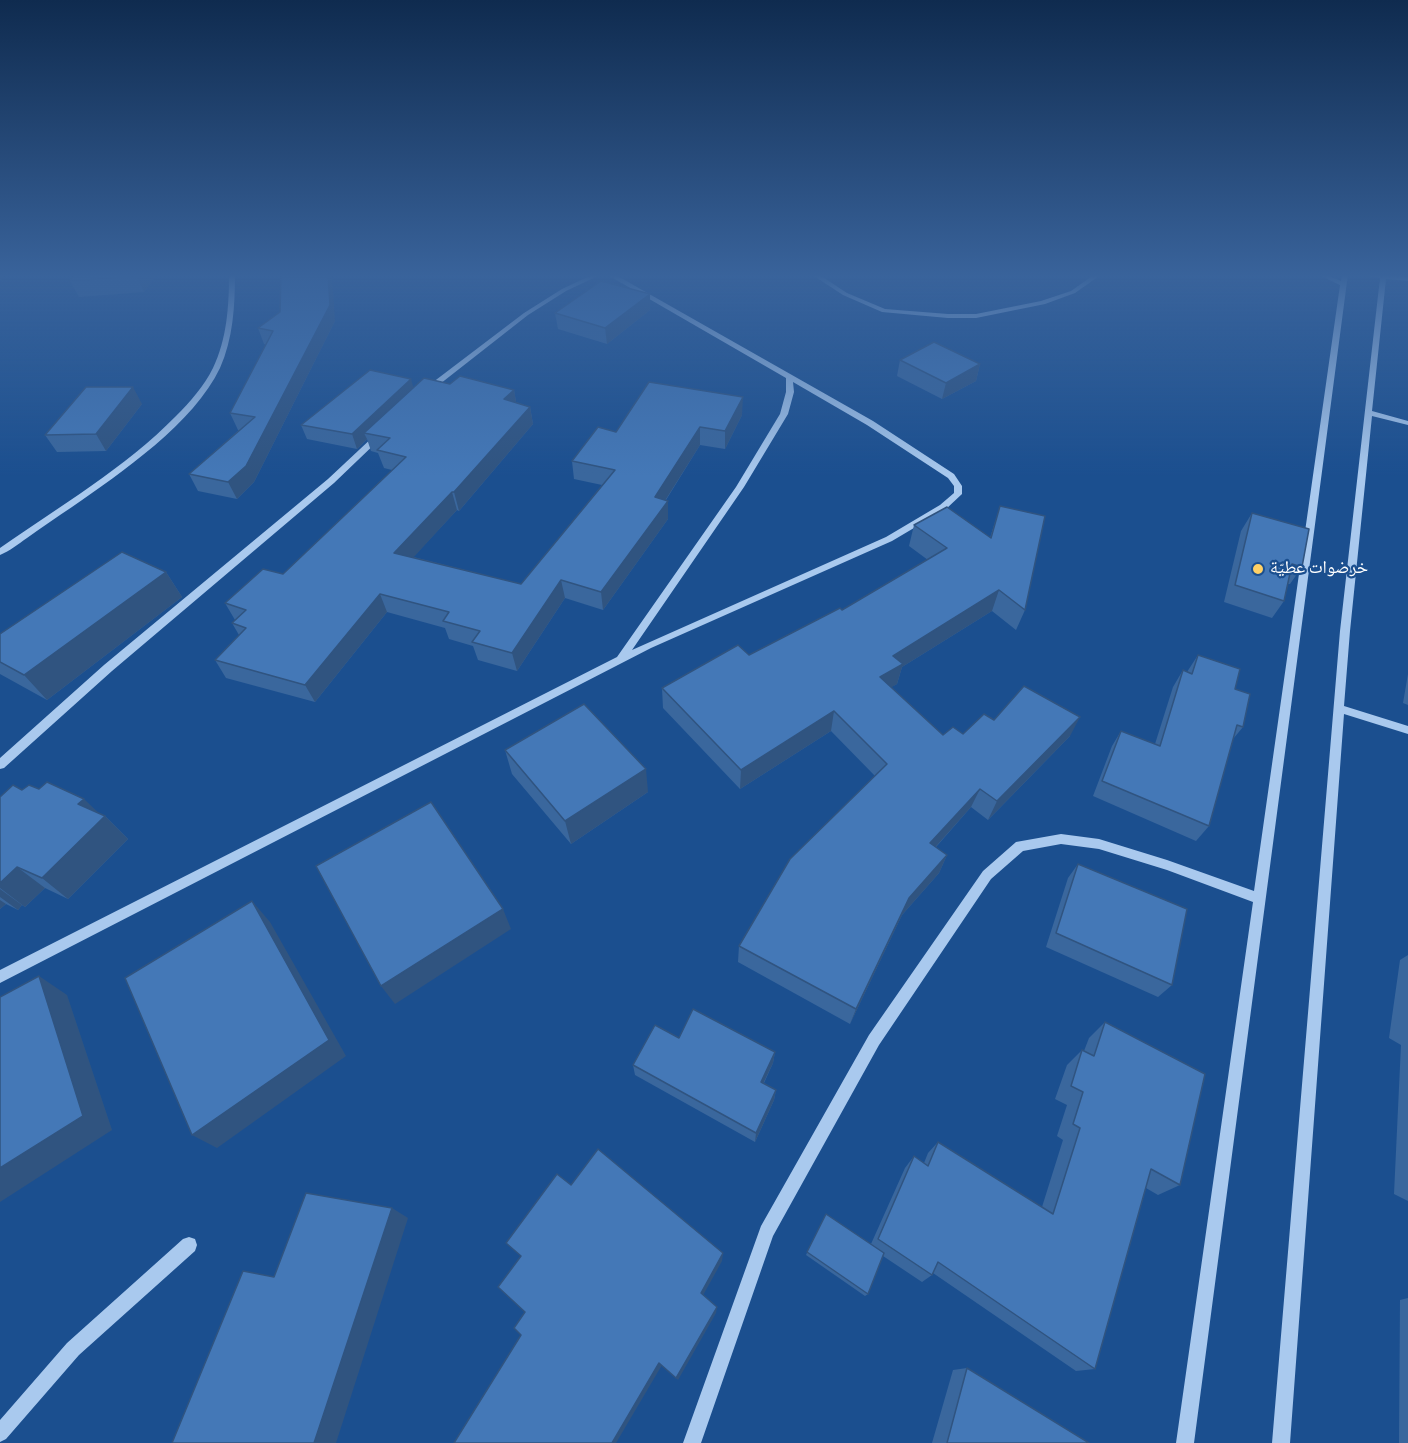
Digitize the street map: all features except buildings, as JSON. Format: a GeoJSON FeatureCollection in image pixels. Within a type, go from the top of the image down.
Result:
{"type":"FeatureCollection","features":[{"type":"Feature","properties":{"kind":"street"},"geometry":{"type":"LineString","coordinates":[[0,552],[146,448],[186,410],[210,380],[224,341]]}},
{"type":"Feature","properties":{"kind":"street"},"geometry":{"type":"LineString","coordinates":[[423,393],[490,341]]}},
{"type":"Feature","properties":{"kind":"street"},"geometry":{"type":"LineString","coordinates":[[0,977],[620,660],[890,539],[943,507],[958,494],[958,486],[942,469],[870,423],[727,341]]}},
{"type":"Feature","properties":{"kind":"street"},"geometry":{"type":"LineString","coordinates":[[1185,1443],[1335,341]]}},
{"type":"Feature","properties":{"kind":"street"},"geometry":{"type":"LineString","coordinates":[[1281,1443],[1340,709],[1375,341]]}},
{"type":"Feature","properties":{"kind":"street"},"geometry":{"type":"LineString","coordinates":[[620,660],[740,487],[784,414],[790,392],[789,377]]}},
{"type":"Feature","properties":{"kind":"street"},"geometry":{"type":"LineString","coordinates":[[1367,412],[1408,423]]}},
{"type":"Feature","properties":{"kind":"street"},"geometry":{"type":"LineString","coordinates":[[0,765],[108,668],[331,481],[381,433]]}},
{"type":"Feature","properties":{"kind":"street"},"geometry":{"type":"LineString","coordinates":[[1340,709],[1408,729]]}},
{"type":"Feature","properties":{"kind":"street"},"geometry":{"type":"LineString","coordinates":[[692,1443],[767,1232],[874,1040],[987,875],[1020,846],[1061,839],[1099,844],[1167,865],[1258,898]]}},
{"type":"Feature","properties":{"kind":"street"},"geometry":{"type":"LineString","coordinates":[[0,1433],[73,1349],[189,1245]]}},
{"type":"Feature","properties":{"kind":"place","name":"خرضوات عطيّة"},"geometry":{"type":"Point","coordinates":[1258,569]}}]}
